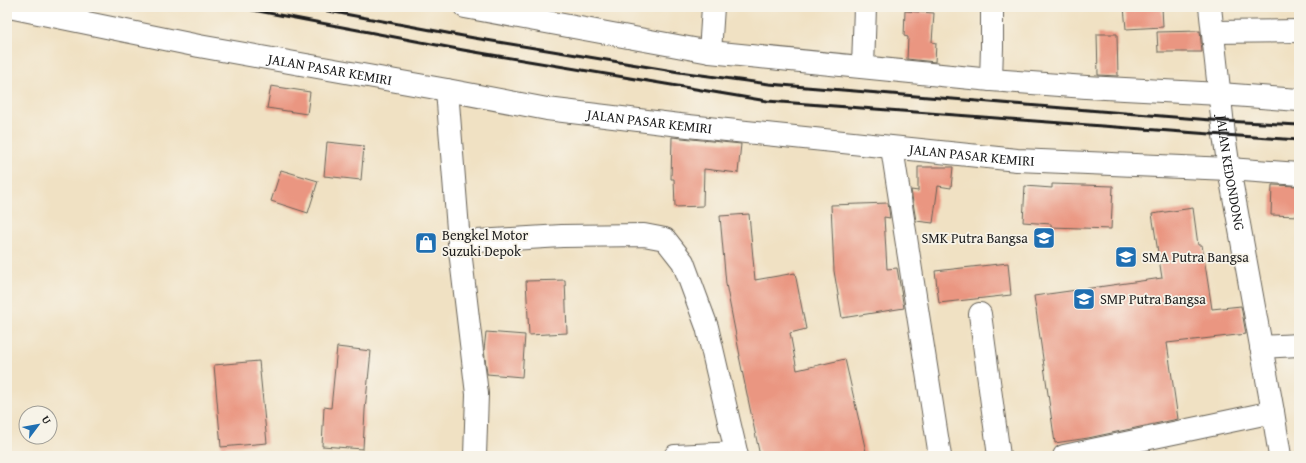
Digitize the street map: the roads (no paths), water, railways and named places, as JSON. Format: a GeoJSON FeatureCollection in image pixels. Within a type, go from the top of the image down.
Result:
{"type":"FeatureCollection","features":[{"type":"Feature","properties":{"kind":"street","name":"JALAN PASAR KEMIRI"},"geometry":{"type":"LineString","coordinates":[[9,7],[199,46],[547,109],[688,126],[1017,160],[1229,169],[1299,174]]}},
{"type":"Feature","properties":{"kind":"street"},"geometry":{"type":"LineString","coordinates":[[466,7],[499,10],[710,52],[991,80],[1299,100]]}},
{"type":"Feature","properties":{"kind":"street"},"geometry":{"type":"LineString","coordinates":[[710,52],[713,7]]}},
{"type":"Feature","properties":{"kind":"street"},"geometry":{"type":"LineString","coordinates":[[862,67],[865,7]]}},
{"type":"Feature","properties":{"kind":"street"},"geometry":{"type":"LineString","coordinates":[[991,80],[992,7]]}},
{"type":"Feature","properties":{"kind":"street","name":"JALAN KEDONDONG"},"geometry":{"type":"LineString","coordinates":[[1210,7],[1229,169],[1280,456]]}},
{"type":"Feature","properties":{"kind":"street"},"geometry":{"type":"LineString","coordinates":[[1213,32],[1299,31]]}},
{"type":"Feature","properties":{"kind":"street"},"geometry":{"type":"LineString","coordinates":[[447,90],[459,242],[477,394],[475,456]]}},
{"type":"Feature","properties":{"kind":"street"},"geometry":{"type":"LineString","coordinates":[[892,148],[940,456]]}},
{"type":"Feature","properties":{"kind":"street"},"geometry":{"type":"LineString","coordinates":[[459,242],[562,236],[644,235],[665,239],[683,262],[707,328],[736,454],[675,456]]}},
{"type":"Feature","properties":{"kind":"street"},"geometry":{"type":"LineString","coordinates":[[980,314],[999,456]]}},
{"type":"Feature","properties":{"kind":"street"},"geometry":{"type":"LineString","coordinates":[[1261,346],[1299,345]]}},
{"type":"Feature","properties":{"kind":"street"},"geometry":{"type":"LineString","coordinates":[[1064,456],[1273,412]]}},
{"type":"Feature","properties":{"kind":"railway"},"geometry":{"type":"LineString","coordinates":[[237,7],[463,50],[767,101],[1299,140]]}},
{"type":"Feature","properties":{"kind":"railway"},"geometry":{"type":"LineString","coordinates":[[307,7],[474,38],[679,72],[769,84],[1223,121],[1299,125]]}},
{"type":"Feature","properties":{"kind":"place","name":"SMK Putra Bangsa"},"geometry":{"type":"Point","coordinates":[1044,238]}},
{"type":"Feature","properties":{"kind":"place","name":"Bengkel Motor Suzuki Depok"},"geometry":{"type":"Point","coordinates":[426,243]}},
{"type":"Feature","properties":{"kind":"place","name":"SMA Putra Bangsa"},"geometry":{"type":"Point","coordinates":[1126,257]}},
{"type":"Feature","properties":{"kind":"place","name":"SMP Putra Bangsa"},"geometry":{"type":"Point","coordinates":[1084,299]}}]}
